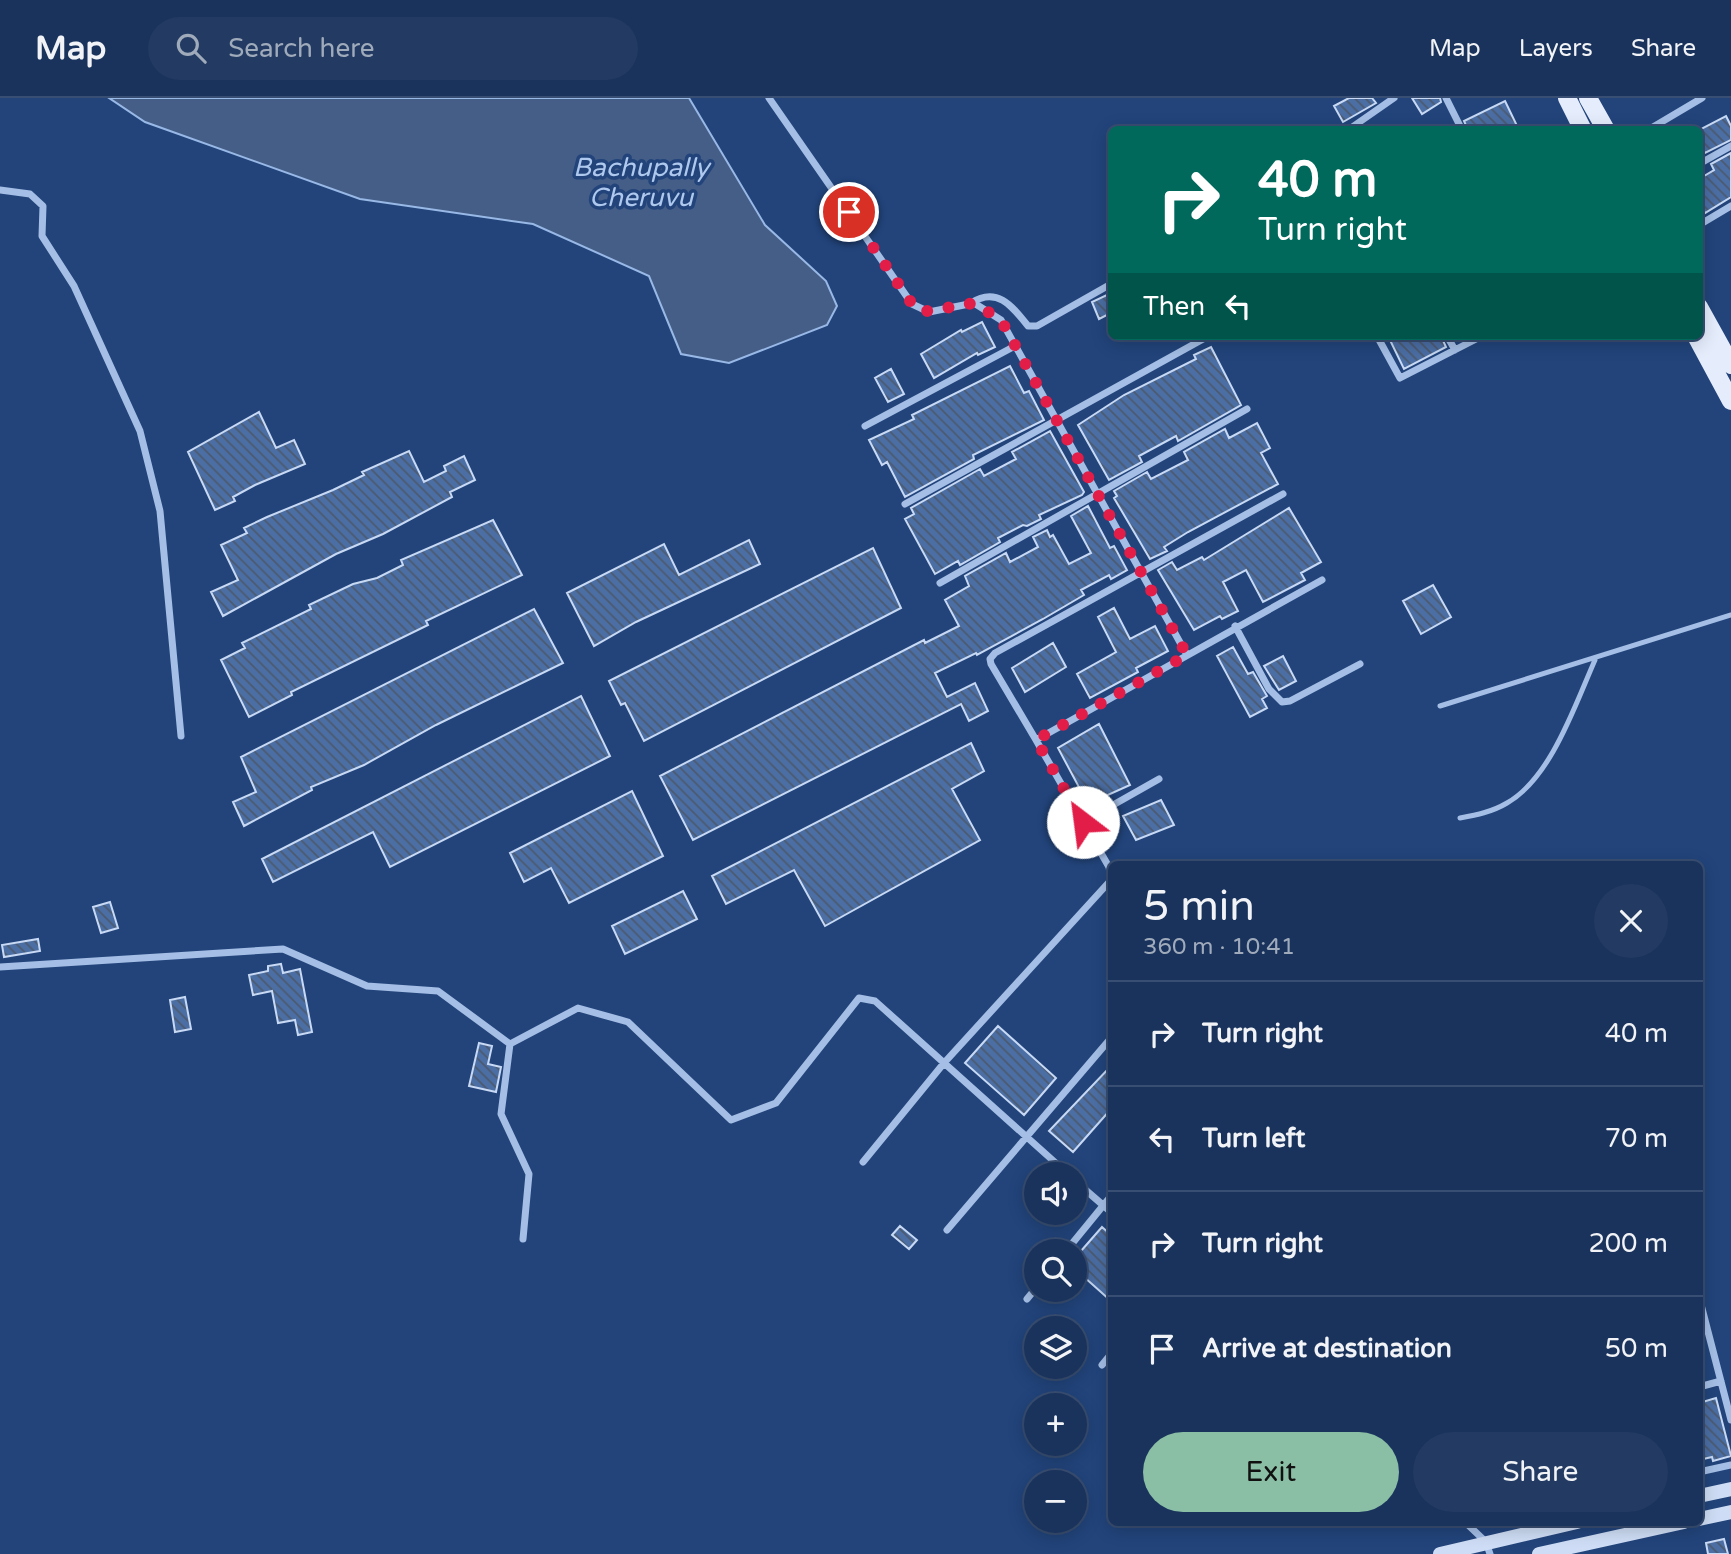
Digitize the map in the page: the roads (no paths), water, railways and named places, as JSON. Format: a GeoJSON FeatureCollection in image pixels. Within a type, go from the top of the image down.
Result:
{"type":"FeatureCollection","features":[{"type":"Feature","properties":{"kind":"main road"},"geometry":{"type":"LineString","coordinates":[[1567,98],[1581,126]]}},
{"type":"Feature","properties":{"kind":"main road"},"geometry":{"type":"LineString","coordinates":[[1588,98],[1603,126]]}},
{"type":"Feature","properties":{"kind":"main road"},"geometry":{"type":"LineString","coordinates":[[1703,314],[1731,365]]}},
{"type":"Feature","properties":{"kind":"main road"},"geometry":{"type":"LineString","coordinates":[[1698,340],[1731,401]]}},
{"type":"Feature","properties":{"kind":"street"},"geometry":{"type":"LineString","coordinates":[[769,98],[912,304],[929,312],[971,303],[981,297],[995,296],[1010,302],[1028,326],[1037,326],[1108,286]]}},
{"type":"Feature","properties":{"kind":"street"},"geometry":{"type":"LineString","coordinates":[[1354,126],[1394,98]]}},
{"type":"Feature","properties":{"kind":"street"},"geometry":{"type":"LineString","coordinates":[[1446,98],[1458,126]]}},
{"type":"Feature","properties":{"kind":"street"},"geometry":{"type":"LineString","coordinates":[[1655,126],[1702,98]]}},
{"type":"Feature","properties":{"kind":"street"},"geometry":{"type":"LineString","coordinates":[[1703,162],[1731,146]]}},
{"type":"Feature","properties":{"kind":"street"},"geometry":{"type":"LineString","coordinates":[[0,190],[30,194],[43,206],[42,236],[75,286],[140,431],[160,511],[181,736]]}},
{"type":"Feature","properties":{"kind":"street"},"geometry":{"type":"LineString","coordinates":[[1703,223],[1731,206]]}},
{"type":"Feature","properties":{"kind":"street"},"geometry":{"type":"LineString","coordinates":[[971,303],[984,307],[1001,320],[1187,655]]}},
{"type":"Feature","properties":{"kind":"street"},"geometry":{"type":"LineString","coordinates":[[905,504],[1201,340]]}},
{"type":"Feature","properties":{"kind":"street"},"geometry":{"type":"LineString","coordinates":[[1379,340],[1400,378],[1474,340]]}},
{"type":"Feature","properties":{"kind":"street"},"geometry":{"type":"LineString","coordinates":[[1449,340],[1455,350]]}},
{"type":"Feature","properties":{"kind":"street"},"geometry":{"type":"LineString","coordinates":[[865,426],[1015,346]]}},
{"type":"Feature","properties":{"kind":"street"},"geometry":{"type":"LineString","coordinates":[[940,583],[1247,409]]}},
{"type":"Feature","properties":{"kind":"street"},"geometry":{"type":"LineString","coordinates":[[1108,865],[990,659],[995,653],[1283,494]]}},
{"type":"Feature","properties":{"kind":"street"},"geometry":{"type":"LineString","coordinates":[[1036,740],[1322,580]]}},
{"type":"Feature","properties":{"kind":"street"},"geometry":{"type":"LineString","coordinates":[[1236,626],[1269,689],[1282,702],[1290,701],[1360,664]]}},
{"type":"Feature","properties":{"kind":"street"},"geometry":{"type":"LineString","coordinates":[[1083,822],[1159,779]]}},
{"type":"Feature","properties":{"kind":"street"},"geometry":{"type":"LineString","coordinates":[[863,1162],[944,1063],[1108,883]]}},
{"type":"Feature","properties":{"kind":"street"},"geometry":{"type":"LineString","coordinates":[[0,967],[283,949],[367,986],[438,991],[510,1044]]}},
{"type":"Feature","properties":{"kind":"street"},"geometry":{"type":"LineString","coordinates":[[510,1044],[578,1008],[628,1022],[731,1120],[776,1103],[859,998],[875,1001],[1055,1162]]}},
{"type":"Feature","properties":{"kind":"street"},"geometry":{"type":"LineString","coordinates":[[947,1230],[1108,1041]]}},
{"type":"Feature","properties":{"kind":"street"},"geometry":{"type":"LineString","coordinates":[[510,1044],[501,1114],[529,1174],[523,1238]]}},
{"type":"Feature","properties":{"kind":"street"},"geometry":{"type":"LineString","coordinates":[[1087,1191],[1108,1209]]}},
{"type":"Feature","properties":{"kind":"street"},"geometry":{"type":"LineString","coordinates":[[1076,1239],[1108,1199]]}},
{"type":"Feature","properties":{"kind":"street"},"geometry":{"type":"LineString","coordinates":[[1703,1312],[1731,1420]]}},
{"type":"Feature","properties":{"kind":"street"},"geometry":{"type":"LineString","coordinates":[[1102,1365],[1108,1358]]}},
{"type":"Feature","properties":{"kind":"street"},"geometry":{"type":"LineString","coordinates":[[1703,1386],[1721,1381]]}},
{"type":"Feature","properties":{"kind":"street"},"geometry":{"type":"LineString","coordinates":[[1703,1471],[1731,1465]]}},
{"type":"Feature","properties":{"kind":"street"},"geometry":{"type":"LineString","coordinates":[[1703,1495],[1731,1489]]}},
{"type":"Feature","properties":{"kind":"street"},"geometry":{"type":"LineString","coordinates":[[1703,1518],[1731,1512]]}},
{"type":"Feature","properties":{"kind":"street"},"geometry":{"type":"LineString","coordinates":[[1469,1526],[1488,1548]]}},
{"type":"Feature","properties":{"kind":"street"},"geometry":{"type":"LineString","coordinates":[[1440,1554],[1488,1548],[1563,1526]]}},
{"type":"Feature","properties":{"kind":"street"},"geometry":{"type":"LineString","coordinates":[[1539,1554],[1666,1526]]}},
{"type":"Feature","properties":{"kind":"lane"},"geometry":{"type":"LineString","coordinates":[[1440,706],[1595,660],[1731,615]]}},
{"type":"Feature","properties":{"kind":"lane"},"geometry":{"type":"LineString","coordinates":[[1460,818],[1483,814],[1509,803],[1528,785],[1559,741],[1595,660]]}},
{"type":"Feature","properties":{"kind":"water","name":"Bachupally Cheruvu"},"geometry":{"type":"Polygon","coordinates":[[[109,98],[689,98],[765,225],[826,281],[837,306],[827,325],[729,363],[681,354],[649,276],[533,224],[360,199],[145,122],[109,98]]]}}]}
